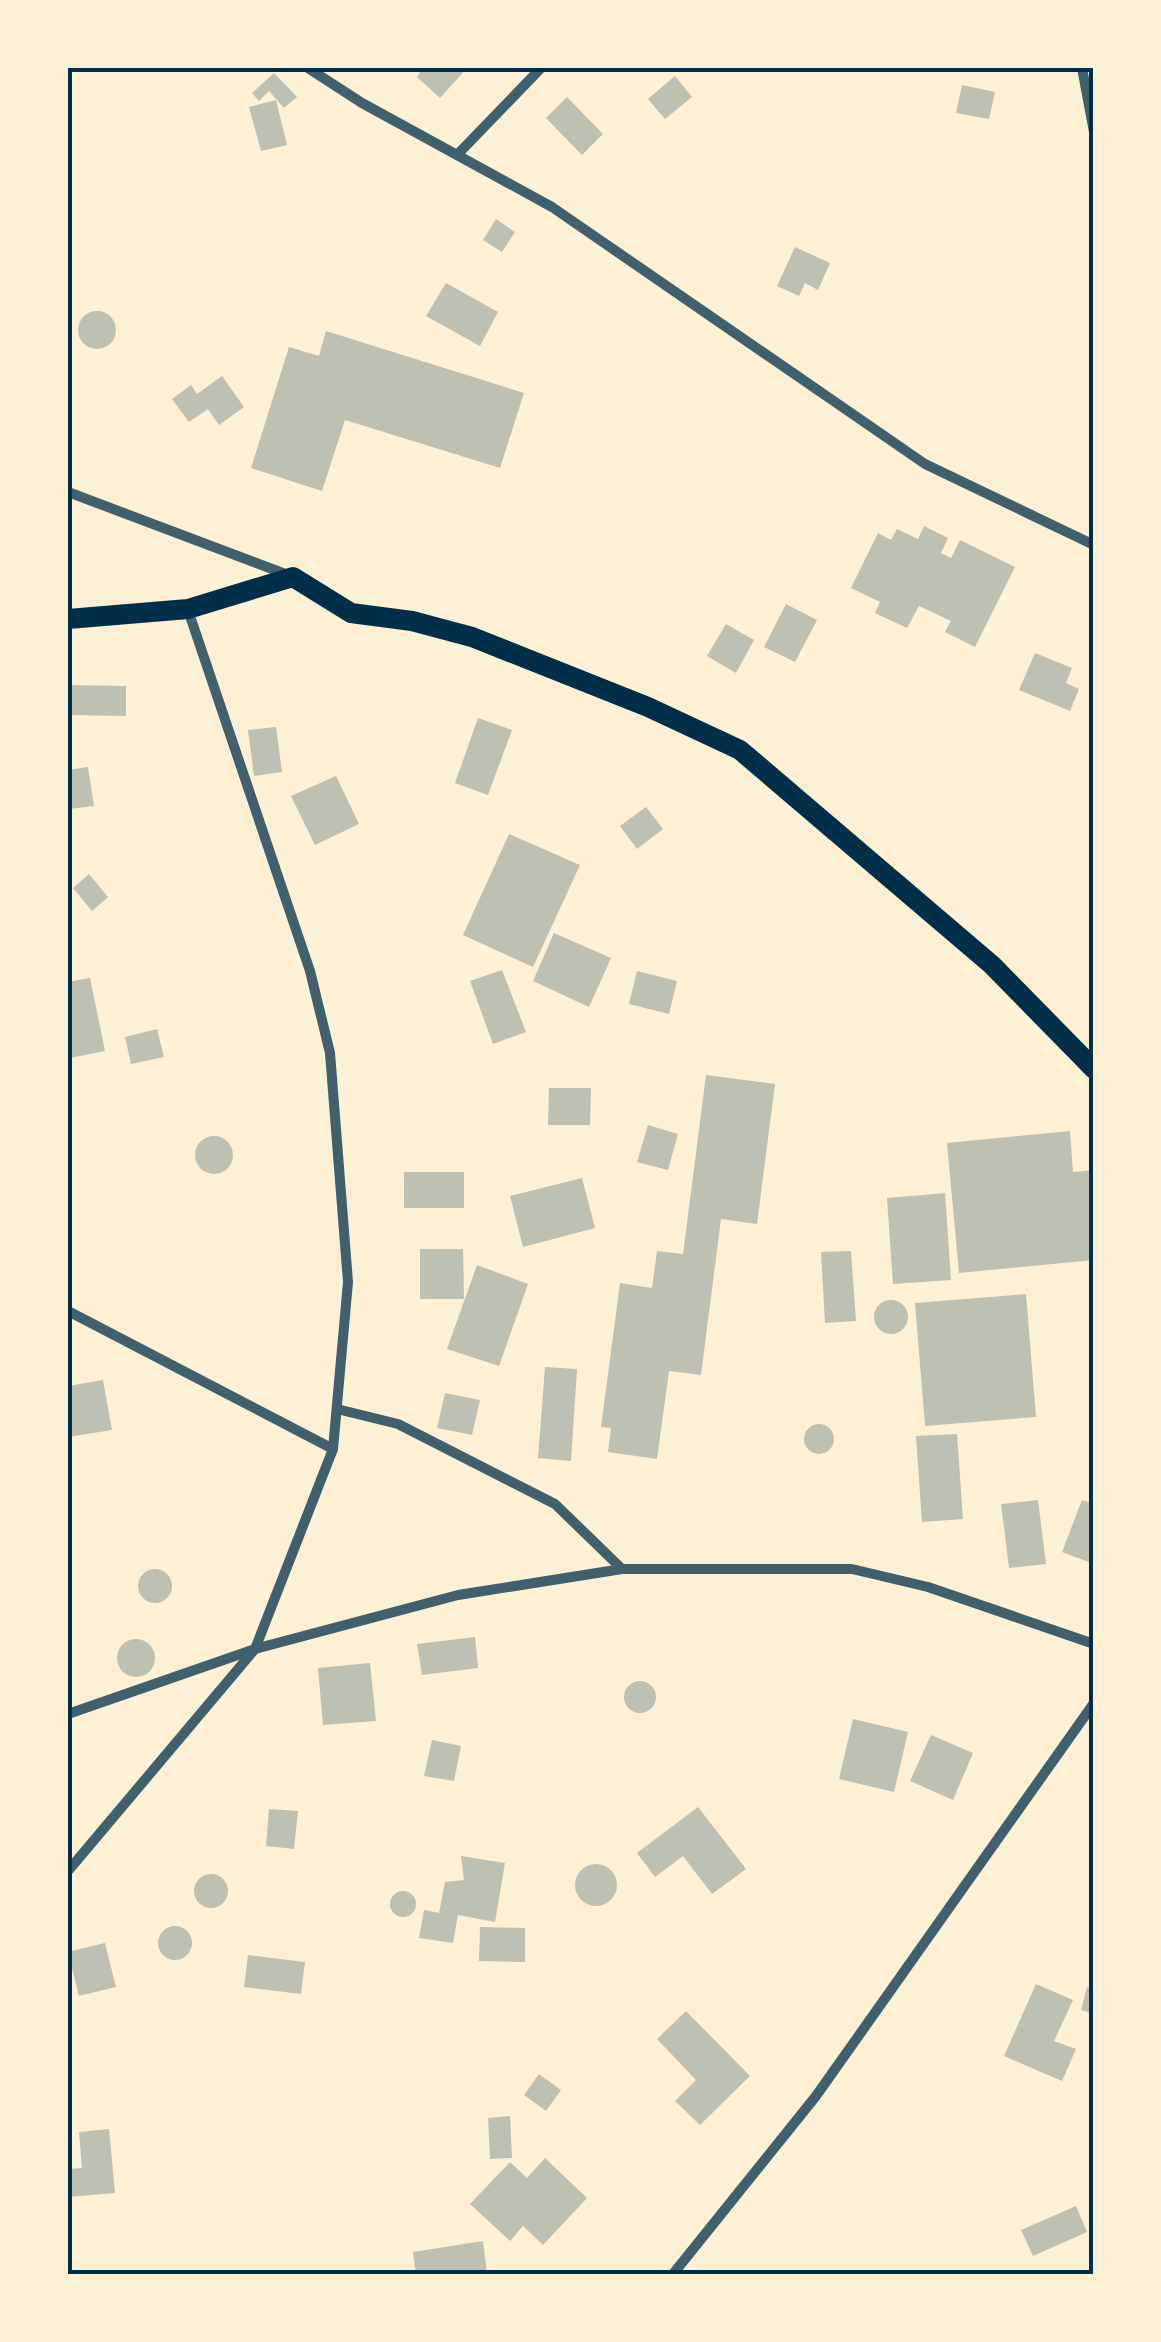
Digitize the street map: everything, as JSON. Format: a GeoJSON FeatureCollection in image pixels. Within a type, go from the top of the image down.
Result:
{"type":"FeatureCollection","features":[{"type":"Feature","properties":{"kind":"main road"},"geometry":{"type":"LineString","coordinates":[[68,619],[188,609],[293,577],[350,613],[412,621],[472,637],[648,706],[740,750],[992,965],[1094,1069]]}},
{"type":"Feature","properties":{"kind":"street"},"geometry":{"type":"LineString","coordinates":[[308,68],[552,208],[926,464],[1094,545]]}},
{"type":"Feature","properties":{"kind":"street"},"geometry":{"type":"LineString","coordinates":[[456,155],[541,68]]}},
{"type":"Feature","properties":{"kind":"street"},"geometry":{"type":"LineString","coordinates":[[1082,68],[1094,132]]}},
{"type":"Feature","properties":{"kind":"street"},"geometry":{"type":"LineString","coordinates":[[68,492],[293,577]]}},
{"type":"Feature","properties":{"kind":"street"},"geometry":{"type":"LineString","coordinates":[[68,1870],[255,1649],[333,1449],[337,1410],[348,1282],[330,1053],[310,971],[188,609]]}},
{"type":"Feature","properties":{"kind":"street"},"geometry":{"type":"LineString","coordinates":[[68,1311],[333,1449]]}},
{"type":"Feature","properties":{"kind":"street"},"geometry":{"type":"LineString","coordinates":[[337,1410],[398,1424],[556,1504],[622,1569]]}},
{"type":"Feature","properties":{"kind":"street"},"geometry":{"type":"LineString","coordinates":[[68,1714],[255,1649],[458,1594],[622,1569],[852,1569],[928,1587],[1094,1644]]}},
{"type":"Feature","properties":{"kind":"street"},"geometry":{"type":"LineString","coordinates":[[673,2274],[816,2096],[1094,1703]]}},
{"type":"Feature","properties":{"kind":"building"},"geometry":{"type":"Polygon","coordinates":[[[415,68],[467,68],[440,98],[417,77],[420,73],[415,68]]]}},
{"type":"Feature","properties":{"kind":"building"},"geometry":{"type":"Polygon","coordinates":[[[274,73],[297,97],[284,108],[269,91],[259,101],[252,93],[274,73]]]}},
{"type":"Feature","properties":{"kind":"building"},"geometry":{"type":"Polygon","coordinates":[[[675,76],[692,97],[665,119],[648,99],[675,76]]]}},
{"type":"Feature","properties":{"kind":"building"},"geometry":{"type":"Polygon","coordinates":[[[962,85],[995,92],[989,119],[956,113],[962,85]]]}},
{"type":"Feature","properties":{"kind":"building"},"geometry":{"type":"Polygon","coordinates":[[[567,97],[603,134],[582,155],[546,118],[567,97]]]}},
{"type":"Feature","properties":{"kind":"building"},"geometry":{"type":"Polygon","coordinates":[[[276,100],[287,145],[261,151],[249,107],[276,100]]]}},
{"type":"Feature","properties":{"kind":"building"},"geometry":{"type":"Polygon","coordinates":[[[496,219],[515,232],[502,252],[483,240],[496,219]]]}},
{"type":"Feature","properties":{"kind":"building"},"geometry":{"type":"Polygon","coordinates":[[[795,247],[830,263],[818,290],[805,283],[799,296],[777,286],[795,247]]]}},
{"type":"Feature","properties":{"kind":"building"},"geometry":{"type":"Polygon","coordinates":[[[446,283],[498,312],[480,346],[426,316],[446,283]]]}},
{"type":"Feature","properties":{"kind":"building"},"geometry":{"type":"Polygon","coordinates":[[[97,311],[110,317],[116,330],[110,343],[97,349],[84,343],[78,330],[84,317],[97,311]]]}},
{"type":"Feature","properties":{"kind":"building"},"geometry":{"type":"Polygon","coordinates":[[[326,331],[524,393],[500,468],[345,420],[322,491],[251,468],[289,347],[319,356],[326,331]]]}},
{"type":"Feature","properties":{"kind":"building"},"geometry":{"type":"Polygon","coordinates":[[[222,376],[244,407],[219,425],[208,409],[189,422],[172,399],[191,385],[197,394],[222,376]]]}},
{"type":"Feature","properties":{"kind":"building"},"geometry":{"type":"Polygon","coordinates":[[[924,526],[948,538],[941,553],[951,558],[960,540],[1015,567],[975,647],[945,632],[951,621],[919,606],[907,628],[875,613],[880,602],[851,588],[878,533],[891,540],[897,529],[918,539],[924,526]]]}},
{"type":"Feature","properties":{"kind":"building"},"geometry":{"type":"Polygon","coordinates":[[[786,604],[817,620],[795,662],[764,647],[786,604]]]}},
{"type":"Feature","properties":{"kind":"building"},"geometry":{"type":"Polygon","coordinates":[[[726,624],[754,640],[736,673],[707,656],[726,624]]]}},
{"type":"Feature","properties":{"kind":"building"},"geometry":{"type":"Polygon","coordinates":[[[1035,653],[1072,668],[1066,683],[1079,689],[1070,711],[1019,690],[1035,653]]]}},
{"type":"Feature","properties":{"kind":"building"},"geometry":{"type":"Polygon","coordinates":[[[68,685],[126,686],[126,716],[68,715],[68,685]]]}},
{"type":"Feature","properties":{"kind":"building"},"geometry":{"type":"Polygon","coordinates":[[[478,718],[512,730],[488,795],[455,783],[478,718]]]}},
{"type":"Feature","properties":{"kind":"building"},"geometry":{"type":"Polygon","coordinates":[[[276,727],[282,772],[254,776],[248,730],[276,727]]]}},
{"type":"Feature","properties":{"kind":"building"},"geometry":{"type":"Polygon","coordinates":[[[88,767],[94,806],[68,809],[68,770],[88,767]]]}},
{"type":"Feature","properties":{"kind":"building"},"geometry":{"type":"Polygon","coordinates":[[[336,776],[359,824],[315,845],[291,796],[336,776]]]}},
{"type":"Feature","properties":{"kind":"building"},"geometry":{"type":"Polygon","coordinates":[[[646,807],[663,829],[637,849],[620,826],[646,807]]]}},
{"type":"Feature","properties":{"kind":"building"},"geometry":{"type":"Polygon","coordinates":[[[509,834],[580,865],[533,967],[463,935],[509,834]]]}},
{"type":"Feature","properties":{"kind":"building"},"geometry":{"type":"Polygon","coordinates":[[[89,874],[108,897],[92,911],[73,888],[89,874]]]}},
{"type":"Feature","properties":{"kind":"building"},"geometry":{"type":"Polygon","coordinates":[[[554,933],[611,958],[589,1007],[533,981],[554,933]]]}},
{"type":"Feature","properties":{"kind":"building"},"geometry":{"type":"Polygon","coordinates":[[[502,970],[526,1032],[493,1044],[470,981],[502,970]]]}},
{"type":"Feature","properties":{"kind":"building"},"geometry":{"type":"Polygon","coordinates":[[[637,971],[677,981],[669,1014],[629,1004],[637,971]]]}},
{"type":"Feature","properties":{"kind":"building"},"geometry":{"type":"Polygon","coordinates":[[[90,978],[105,1051],[70,1058],[68,982],[90,978]]]}},
{"type":"Feature","properties":{"kind":"building"},"geometry":{"type":"Polygon","coordinates":[[[157,1029],[164,1057],[131,1064],[125,1037],[157,1029]]]}},
{"type":"Feature","properties":{"kind":"building"},"geometry":{"type":"Polygon","coordinates":[[[706,1075],[775,1084],[757,1224],[721,1219],[701,1375],[669,1371],[657,1459],[608,1452],[611,1428],[601,1427],[620,1283],[652,1288],[657,1251],[683,1254],[706,1075]]]}},
{"type":"Feature","properties":{"kind":"building"},"geometry":{"type":"Polygon","coordinates":[[[549,1088],[591,1088],[590,1125],[548,1125],[549,1088]]]}},
{"type":"Feature","properties":{"kind":"building"},"geometry":{"type":"Polygon","coordinates":[[[648,1125],[678,1134],[668,1170],[637,1162],[648,1125]]]}},
{"type":"Feature","properties":{"kind":"building"},"geometry":{"type":"Polygon","coordinates":[[[1070,1131],[1073,1172],[1094,1170],[1094,1260],[959,1273],[947,1143],[1070,1131]]]}},
{"type":"Feature","properties":{"kind":"building"},"geometry":{"type":"Polygon","coordinates":[[[214,1136],[227,1142],[233,1155],[227,1168],[214,1174],[201,1168],[195,1155],[201,1142],[214,1136]]]}},
{"type":"Feature","properties":{"kind":"building"},"geometry":{"type":"Polygon","coordinates":[[[404,1172],[464,1172],[464,1208],[404,1208],[404,1172]]]}},
{"type":"Feature","properties":{"kind":"building"},"geometry":{"type":"Polygon","coordinates":[[[582,1178],[595,1228],[523,1247],[510,1196],[582,1178]]]}},
{"type":"Feature","properties":{"kind":"building"},"geometry":{"type":"Polygon","coordinates":[[[945,1193],[951,1280],[893,1284],[887,1198],[945,1193]]]}},
{"type":"Feature","properties":{"kind":"building"},"geometry":{"type":"Polygon","coordinates":[[[420,1249],[463,1249],[464,1299],[420,1299],[420,1249]]]}},
{"type":"Feature","properties":{"kind":"building"},"geometry":{"type":"Polygon","coordinates":[[[851,1251],[856,1321],[825,1323],[821,1252],[851,1251]]]}},
{"type":"Feature","properties":{"kind":"building"},"geometry":{"type":"Polygon","coordinates":[[[477,1265],[528,1284],[499,1366],[447,1349],[477,1265]]]}},
{"type":"Feature","properties":{"kind":"building"},"geometry":{"type":"Polygon","coordinates":[[[1026,1294],[1036,1417],[925,1426],[915,1303],[1026,1294]]]}},
{"type":"Feature","properties":{"kind":"building"},"geometry":{"type":"Polygon","coordinates":[[[891,1300],[903,1305],[908,1317],[903,1329],[891,1334],[879,1329],[874,1317],[879,1305],[891,1300]]]}},
{"type":"Feature","properties":{"kind":"building"},"geometry":{"type":"Polygon","coordinates":[[[545,1367],[577,1369],[571,1461],[538,1458],[545,1367]]]}},
{"type":"Feature","properties":{"kind":"building"},"geometry":{"type":"Polygon","coordinates":[[[103,1380],[112,1430],[68,1437],[68,1386],[103,1380]]]}},
{"type":"Feature","properties":{"kind":"building"},"geometry":{"type":"Polygon","coordinates":[[[445,1393],[480,1400],[472,1435],[437,1428],[445,1393]]]}},
{"type":"Feature","properties":{"kind":"building"},"geometry":{"type":"Polygon","coordinates":[[[819,1424],[830,1428],[834,1439],[830,1450],[819,1454],[808,1450],[804,1439],[808,1428],[819,1424]]]}},
{"type":"Feature","properties":{"kind":"building"},"geometry":{"type":"Polygon","coordinates":[[[957,1434],[963,1519],[922,1522],[916,1436],[957,1434]]]}},
{"type":"Feature","properties":{"kind":"building"},"geometry":{"type":"Polygon","coordinates":[[[1038,1500],[1046,1564],[1009,1568],[1001,1504],[1038,1500]]]}},
{"type":"Feature","properties":{"kind":"building"},"geometry":{"type":"Polygon","coordinates":[[[1082,1500],[1094,1504],[1094,1564],[1062,1552],[1082,1500]]]}},
{"type":"Feature","properties":{"kind":"building"},"geometry":{"type":"Polygon","coordinates":[[[155,1569],[167,1574],[172,1586],[167,1598],[155,1603],[143,1598],[138,1586],[143,1574],[155,1569]]]}},
{"type":"Feature","properties":{"kind":"building"},"geometry":{"type":"Polygon","coordinates":[[[475,1637],[478,1668],[422,1675],[417,1644],[475,1637]]]}},
{"type":"Feature","properties":{"kind":"building"},"geometry":{"type":"Polygon","coordinates":[[[136,1639],[150,1644],[155,1658],[150,1672],[136,1677],[122,1672],[117,1658],[122,1644],[136,1639]]]}},
{"type":"Feature","properties":{"kind":"building"},"geometry":{"type":"Polygon","coordinates":[[[370,1663],[376,1721],[323,1725],[318,1668],[370,1663]]]}},
{"type":"Feature","properties":{"kind":"building"},"geometry":{"type":"Polygon","coordinates":[[[640,1681],[651,1686],[656,1697],[651,1708],[640,1713],[629,1708],[624,1697],[629,1686],[640,1681]]]}},
{"type":"Feature","properties":{"kind":"building"},"geometry":{"type":"Polygon","coordinates":[[[853,1719],[908,1732],[894,1792],[839,1779],[853,1719]]]}},
{"type":"Feature","properties":{"kind":"building"},"geometry":{"type":"Polygon","coordinates":[[[931,1735],[973,1753],[953,1800],[910,1781],[931,1735]]]}},
{"type":"Feature","properties":{"kind":"building"},"geometry":{"type":"Polygon","coordinates":[[[432,1740],[461,1746],[454,1781],[424,1776],[432,1740]]]}},
{"type":"Feature","properties":{"kind":"building"},"geometry":{"type":"Polygon","coordinates":[[[698,1807],[746,1869],[712,1894],[683,1856],[655,1877],[637,1853],[698,1807]]]}},
{"type":"Feature","properties":{"kind":"building"},"geometry":{"type":"Polygon","coordinates":[[[269,1809],[298,1811],[294,1849],[266,1846],[269,1809]]]}},
{"type":"Feature","properties":{"kind":"building"},"geometry":{"type":"Polygon","coordinates":[[[461,1856],[505,1863],[495,1922],[458,1915],[453,1943],[419,1938],[424,1910],[439,1913],[445,1882],[464,1880],[461,1856]]]}},
{"type":"Feature","properties":{"kind":"building"},"geometry":{"type":"Polygon","coordinates":[[[596,1864],[611,1870],[617,1885],[611,1900],[596,1906],[581,1900],[575,1885],[581,1870],[596,1864]]]}},
{"type":"Feature","properties":{"kind":"building"},"geometry":{"type":"Polygon","coordinates":[[[211,1874],[223,1879],[228,1891],[223,1903],[211,1908],[199,1903],[194,1891],[199,1879],[211,1874]]]}},
{"type":"Feature","properties":{"kind":"building"},"geometry":{"type":"Polygon","coordinates":[[[403,1891],[412,1895],[416,1904],[412,1913],[403,1917],[394,1913],[390,1904],[394,1895],[403,1891]]]}},
{"type":"Feature","properties":{"kind":"building"},"geometry":{"type":"Polygon","coordinates":[[[175,1926],[187,1931],[192,1943],[187,1955],[175,1960],[163,1955],[158,1943],[163,1931],[175,1926]]]}},
{"type":"Feature","properties":{"kind":"building"},"geometry":{"type":"Polygon","coordinates":[[[480,1927],[525,1928],[525,1962],[479,1961],[480,1927]]]}},
{"type":"Feature","properties":{"kind":"building"},"geometry":{"type":"Polygon","coordinates":[[[105,1943],[116,1987],[79,1996],[68,1952],[105,1943]]]}},
{"type":"Feature","properties":{"kind":"building"},"geometry":{"type":"Polygon","coordinates":[[[248,1955],[305,1962],[301,1994],[244,1987],[248,1955]]]}},
{"type":"Feature","properties":{"kind":"building"},"geometry":{"type":"Polygon","coordinates":[[[1036,1984],[1073,2000],[1054,2041],[1076,2049],[1062,2081],[1004,2056],[1036,1984]]]}},
{"type":"Feature","properties":{"kind":"building"},"geometry":{"type":"Polygon","coordinates":[[[1087,1987],[1094,1989],[1094,2014],[1081,2010],[1087,1987]]]}},
{"type":"Feature","properties":{"kind":"building"},"geometry":{"type":"Polygon","coordinates":[[[686,2011],[750,2076],[700,2125],[675,2101],[696,2080],[657,2039],[686,2011]]]}},
{"type":"Feature","properties":{"kind":"building"},"geometry":{"type":"Polygon","coordinates":[[[539,2074],[561,2090],[546,2111],[524,2095],[539,2074]]]}},
{"type":"Feature","properties":{"kind":"building"},"geometry":{"type":"Polygon","coordinates":[[[510,2116],[512,2158],[490,2159],[488,2118],[510,2116]]]}},
{"type":"Feature","properties":{"kind":"building"},"geometry":{"type":"Polygon","coordinates":[[[109,2129],[115,2193],[68,2197],[68,2169],[82,2168],[79,2132],[109,2129]]]}},
{"type":"Feature","properties":{"kind":"building"},"geometry":{"type":"Polygon","coordinates":[[[545,2158],[587,2198],[543,2245],[523,2226],[510,2241],[470,2204],[510,2162],[527,2178],[545,2158]]]}},
{"type":"Feature","properties":{"kind":"building"},"geometry":{"type":"Polygon","coordinates":[[[1076,2206],[1087,2232],[1033,2256],[1021,2230],[1076,2206]]]}},
{"type":"Feature","properties":{"kind":"building"},"geometry":{"type":"Polygon","coordinates":[[[483,2241],[487,2274],[416,2274],[413,2252],[483,2241]]]}}]}
